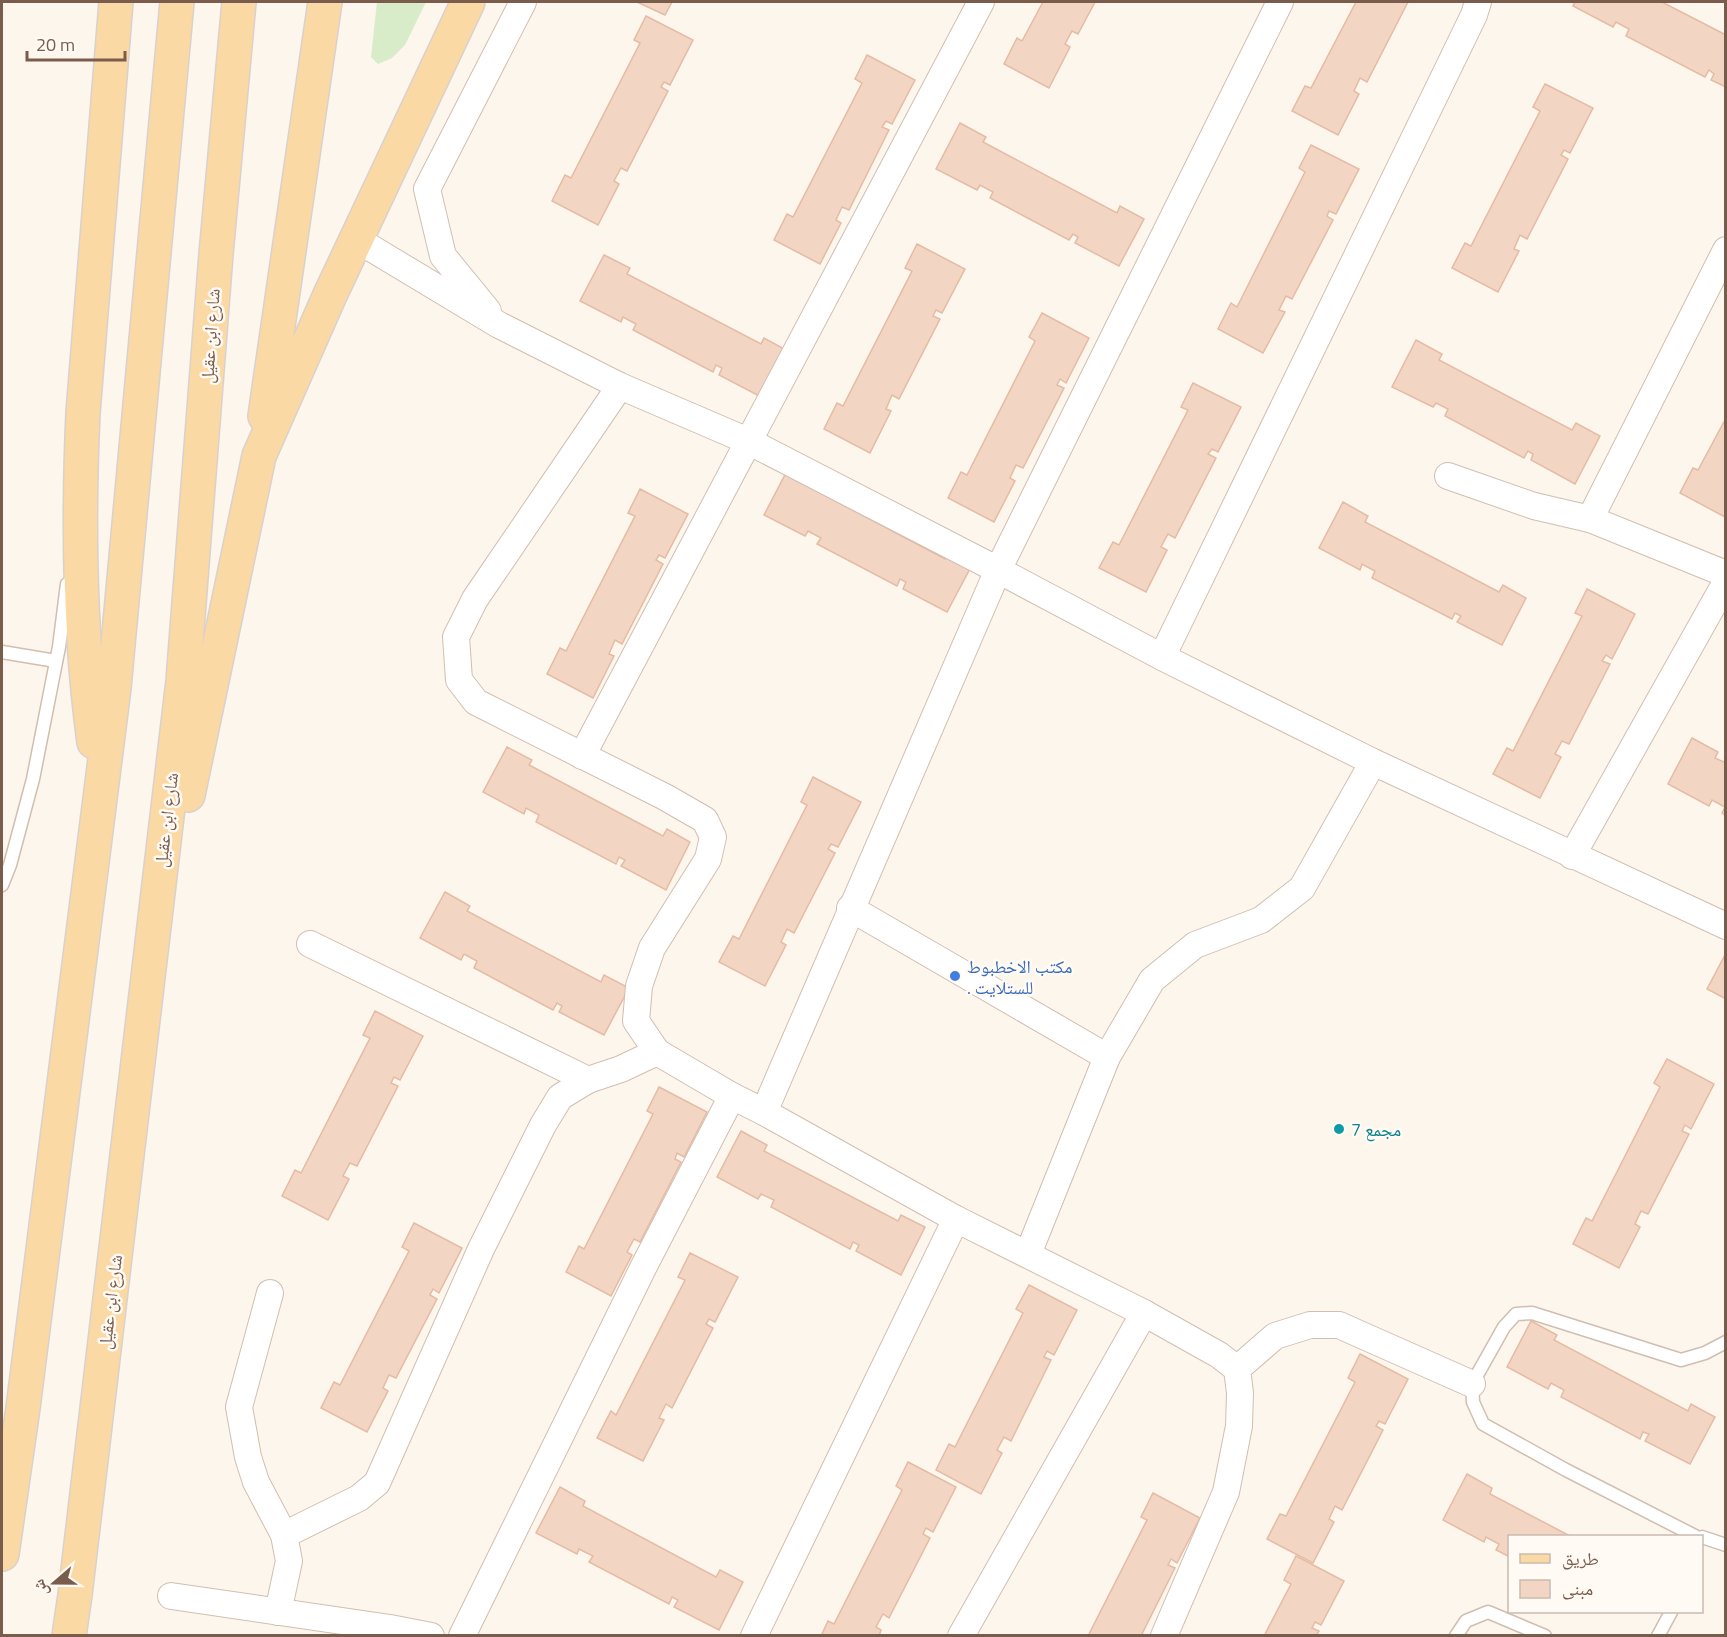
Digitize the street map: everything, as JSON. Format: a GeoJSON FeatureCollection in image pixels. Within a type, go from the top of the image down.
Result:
{"type":"FeatureCollection","features":[{"type":"Feature","properties":{"kind":"main road"},"geometry":{"type":"LineString","coordinates":[[101,790],[85,653],[80,536],[81,473],[83,413],[116,2]]}},
{"type":"Feature","properties":{"kind":"main road"},"geometry":{"type":"LineString","coordinates":[[2,1554],[26,1384],[114,688],[177,2]]}},
{"type":"Feature","properties":{"kind":"main road","name":"شارع ابن عقيل"},"geometry":{"type":"LineString","coordinates":[[69,1635],[183,681],[216,254],[239,2]]}},
{"type":"Feature","properties":{"kind":"main road"},"geometry":{"type":"LineString","coordinates":[[145,996],[259,456],[325,2]]}},
{"type":"Feature","properties":{"kind":"main road"},"geometry":{"type":"LineString","coordinates":[[259,456],[356,239],[468,2]]}},
{"type":"Feature","properties":{"kind":"street"},"geometry":{"type":"LineString","coordinates":[[499,325],[442,256],[427,189],[523,2]]}},
{"type":"Feature","properties":{"kind":"street"},"geometry":{"type":"LineString","coordinates":[[582,756],[981,2]]}},
{"type":"Feature","properties":{"kind":"street"},"geometry":{"type":"LineString","coordinates":[[764,1112],[850,908],[998,570],[1280,2]]}},
{"type":"Feature","properties":{"kind":"street"},"geometry":{"type":"LineString","coordinates":[[1162,657],[1474,15],[1478,2]]}},
{"type":"Feature","properties":{"kind":"street"},"geometry":{"type":"LineString","coordinates":[[356,239],[499,325],[620,386],[748,441],[1162,657],[1372,762],[1725,926]]}},
{"type":"Feature","properties":{"kind":"street"},"geometry":{"type":"LineString","coordinates":[[1590,519],[1725,250]]}},
{"type":"Feature","properties":{"kind":"street"},"geometry":{"type":"LineString","coordinates":[[620,386],[475,599],[456,637],[459,680],[476,702],[665,797],[705,820],[713,837],[708,859],[652,948],[639,986],[636,1021],[657,1052],[732,1096],[956,1219],[1144,1313],[1219,1355],[1236,1370],[1240,1393],[1239,1426],[1226,1492],[1164,1635]]}},
{"type":"Feature","properties":{"kind":"street"},"geometry":{"type":"LineString","coordinates":[[1448,476],[1534,506],[1590,519],[1725,574]]}},
{"type":"Feature","properties":{"kind":"street"},"geometry":{"type":"LineString","coordinates":[[1572,856],[1725,582]]}},
{"type":"Feature","properties":{"kind":"street"},"geometry":{"type":"LineString","coordinates":[[1028,1254],[1107,1057],[1152,980],[1195,945],[1261,920],[1302,888],[1372,762]]}},
{"type":"Feature","properties":{"kind":"street"},"geometry":{"type":"LineString","coordinates":[[850,908],[1107,1057]]}},
{"type":"Feature","properties":{"kind":"street"},"geometry":{"type":"LineString","coordinates":[[310,944],[588,1080]]}},
{"type":"Feature","properties":{"kind":"street"},"geometry":{"type":"LineString","coordinates":[[284,1535],[359,1498],[377,1483],[481,1249],[543,1125],[560,1097],[588,1080],[621,1069],[657,1052]]}},
{"type":"Feature","properties":{"kind":"street"},"geometry":{"type":"LineString","coordinates":[[462,1635],[638,1279],[732,1096]]}},
{"type":"Feature","properties":{"kind":"street"},"geometry":{"type":"LineString","coordinates":[[754,1635],[956,1219]]}},
{"type":"Feature","properties":{"kind":"street"},"geometry":{"type":"LineString","coordinates":[[270,1293],[239,1407],[248,1457],[256,1482],[284,1535],[289,1561],[278,1612]]}},
{"type":"Feature","properties":{"kind":"street"},"geometry":{"type":"LineString","coordinates":[[961,1635],[1144,1313]]}},
{"type":"Feature","properties":{"kind":"street"},"geometry":{"type":"LineString","coordinates":[[1236,1370],[1275,1336],[1310,1325],[1339,1325],[1472,1384]]}},
{"type":"Feature","properties":{"kind":"street"},"geometry":{"type":"LineString","coordinates":[[171,1596],[392,1632],[431,1635]]}},
{"type":"Feature","properties":{"kind":"lane"},"geometry":{"type":"LineString","coordinates":[[2,885],[10,865],[33,779],[56,661],[81,473]]}},
{"type":"Feature","properties":{"kind":"lane"},"geometry":{"type":"LineString","coordinates":[[2,652],[56,661]]}},
{"type":"Feature","properties":{"kind":"lane"},"geometry":{"type":"LineString","coordinates":[[1696,1535],[1566,1470],[1483,1424],[1473,1402],[1472,1384],[1504,1327],[1516,1314],[1532,1313],[1681,1360],[1705,1353],[1725,1342]]}},
{"type":"Feature","properties":{"kind":"lane"},"geometry":{"type":"LineString","coordinates":[[1703,1538],[1725,1545]]}},
{"type":"Feature","properties":{"kind":"lane"},"geometry":{"type":"LineString","coordinates":[[1456,1635],[1466,1621],[1488,1612],[1545,1635]]}},
{"type":"Feature","properties":{"kind":"lane"},"geometry":{"type":"LineString","coordinates":[[1658,1635],[1670,1613]]}},
{"type":"Feature","properties":{"kind":"green space"},"geometry":{"type":"Polygon","coordinates":[[[377,2],[426,2],[405,45],[392,58],[378,64],[371,57],[377,2]]]}},
{"type":"Feature","properties":{"kind":"building"},"geometry":{"type":"Polygon","coordinates":[[[637,2],[672,2],[665,15],[637,2]]]}},
{"type":"Feature","properties":{"kind":"building"},"geometry":{"type":"Polygon","coordinates":[[[1043,2],[1095,2],[1078,34],[1072,31],[1065,44],[1070,47],[1049,88],[1004,64],[1017,38],[1022,41],[1043,2]]]}},
{"type":"Feature","properties":{"kind":"building"},"geometry":{"type":"Polygon","coordinates":[[[1356,2],[1408,2],[1367,82],[1360,78],[1354,91],[1359,94],[1338,135],[1292,111],[1305,86],[1311,88],[1356,2]]]}},
{"type":"Feature","properties":{"kind":"building"},"geometry":{"type":"Polygon","coordinates":[[[1575,2],[1662,2],[1726,35],[1726,87],[1711,80],[1714,74],[1709,70],[1705,77],[1626,36],[1629,29],[1616,22],[1613,27],[1573,6],[1575,2]]]}},
{"type":"Feature","properties":{"kind":"building"},"geometry":{"type":"Polygon","coordinates":[[[646,16],[693,40],[670,85],[664,82],[661,87],[668,91],[627,171],[621,168],[614,181],[619,184],[598,225],[552,201],[565,175],[571,178],[640,43],[634,40],[646,16]]]}},
{"type":"Feature","properties":{"kind":"building"},"geometry":{"type":"Polygon","coordinates":[[[867,55],[915,80],[892,124],[886,121],[882,127],[889,130],[849,210],[842,207],[836,220],[841,223],[820,264],[774,240],[787,214],[793,217],[862,83],[855,79],[867,55]]]}},
{"type":"Feature","properties":{"kind":"building"},"geometry":{"type":"Polygon","coordinates":[[[1545,84],[1593,108],[1570,153],[1564,150],[1561,155],[1568,159],[1527,239],[1520,235],[1514,249],[1519,251],[1498,292],[1452,268],[1465,243],[1471,246],[1540,111],[1533,107],[1545,84]]]}},
{"type":"Feature","properties":{"kind":"building"},"geometry":{"type":"Polygon","coordinates":[[[960,123],[986,137],[983,142],[1117,213],[1120,206],[1144,219],[1119,266],[1075,243],[1078,237],[1073,234],[1069,240],[990,198],[993,192],[980,185],[977,190],[936,169],[960,123]]]}},
{"type":"Feature","properties":{"kind":"building"},"geometry":{"type":"Polygon","coordinates":[[[1311,145],[1359,169],[1336,214],[1329,211],[1327,216],[1333,220],[1292,299],[1286,296],[1279,310],[1285,312],[1263,353],[1218,329],[1231,303],[1237,307],[1305,172],[1299,168],[1311,145]]]}},
{"type":"Feature","properties":{"kind":"building"},"geometry":{"type":"Polygon","coordinates":[[[917,244],[965,269],[942,313],[936,310],[933,316],[940,319],[899,399],[892,395],[886,409],[891,411],[870,453],[824,429],[837,403],[843,406],[912,271],[905,268],[917,244]]]}},
{"type":"Feature","properties":{"kind":"building"},"geometry":{"type":"Polygon","coordinates":[[[604,255],[630,268],[627,274],[761,344],[764,338],[788,351],[763,398],[719,375],[722,368],[716,365],[713,372],[633,330],[636,324],[623,317],[621,322],[580,301],[604,255]]]}},
{"type":"Feature","properties":{"kind":"building"},"geometry":{"type":"Polygon","coordinates":[[[1042,313],[1089,338],[1066,383],[1060,379],[1057,385],[1064,388],[1023,468],[1016,465],[1010,478],[1015,481],[994,522],[948,498],[961,472],[967,475],[1035,341],[1029,337],[1042,313]]]}},
{"type":"Feature","properties":{"kind":"building"},"geometry":{"type":"Polygon","coordinates":[[[1416,340],[1442,354],[1439,360],[1572,430],[1576,423],[1600,436],[1575,484],[1531,460],[1533,454],[1528,451],[1524,458],[1445,416],[1448,409],[1436,403],[1433,407],[1392,387],[1416,340]]]}},
{"type":"Feature","properties":{"kind":"building"},"geometry":{"type":"Polygon","coordinates":[[[1193,383],[1241,407],[1218,452],[1212,449],[1208,454],[1216,458],[1175,538],[1168,534],[1161,547],[1167,550],[1146,592],[1099,568],[1113,542],[1119,545],[1188,410],[1181,407],[1193,383]]]}},
{"type":"Feature","properties":{"kind":"building"},"geometry":{"type":"Polygon","coordinates":[[[1726,418],[1725,517],[1680,493],[1693,468],[1698,470],[1726,418]]]}},
{"type":"Feature","properties":{"kind":"building"},"geometry":{"type":"Polygon","coordinates":[[[788,469],[814,482],[811,488],[945,559],[948,552],[972,565],[947,612],[903,589],[906,582],[900,579],[897,586],[817,544],[821,538],[808,531],[805,536],[764,515],[788,469]]]}},
{"type":"Feature","properties":{"kind":"building"},"geometry":{"type":"Polygon","coordinates":[[[640,489],[688,514],[665,558],[659,555],[656,560],[663,564],[622,644],[615,640],[609,654],[614,656],[593,698],[547,674],[560,648],[566,651],[635,516],[628,513],[640,489]]]}},
{"type":"Feature","properties":{"kind":"building"},"geometry":{"type":"Polygon","coordinates":[[[1343,502],[1368,516],[1365,522],[1499,592],[1503,585],[1526,598],[1502,645],[1457,622],[1461,616],[1455,613],[1452,619],[1372,578],[1375,571],[1362,564],[1360,570],[1319,548],[1343,502]]]}},
{"type":"Feature","properties":{"kind":"building"},"geometry":{"type":"Polygon","coordinates":[[[1587,589],[1635,614],[1612,659],[1606,655],[1602,661],[1610,664],[1569,744],[1562,741],[1555,754],[1561,757],[1540,798],[1493,774],[1507,748],[1513,751],[1582,616],[1575,613],[1587,589]]]}},
{"type":"Feature","properties":{"kind":"building"},"geometry":{"type":"Polygon","coordinates":[[[1692,738],[1718,752],[1715,758],[1726,763],[1726,816],[1722,813],[1725,807],[1712,800],[1709,806],[1668,784],[1692,738]]]}},
{"type":"Feature","properties":{"kind":"building"},"geometry":{"type":"Polygon","coordinates":[[[507,747],[532,760],[529,765],[663,836],[667,829],[690,842],[666,890],[621,866],[625,860],[619,857],[616,864],[536,822],[539,815],[526,808],[524,814],[483,792],[507,747]]]}},
{"type":"Feature","properties":{"kind":"building"},"geometry":{"type":"Polygon","coordinates":[[[813,777],[861,802],[838,847],[831,844],[828,849],[835,853],[794,933],[787,929],[781,942],[786,945],[765,986],[719,962],[733,936],[739,939],[807,805],[801,802],[813,777]]]}},
{"type":"Feature","properties":{"kind":"building"},"geometry":{"type":"Polygon","coordinates":[[[445,892],[470,906],[467,911],[601,982],[604,975],[629,988],[604,1035],[559,1012],[562,1006],[557,1003],[553,1010],[474,968],[477,961],[464,954],[461,960],[420,938],[445,892]]]}},
{"type":"Feature","properties":{"kind":"building"},"geometry":{"type":"Polygon","coordinates":[[[1726,953],[1726,999],[1707,989],[1726,953]]]}},
{"type":"Feature","properties":{"kind":"building"},"geometry":{"type":"Polygon","coordinates":[[[375,1011],[423,1036],[400,1080],[394,1077],[391,1083],[398,1086],[357,1166],[350,1163],[343,1176],[349,1179],[328,1220],[282,1196],[295,1170],[301,1173],[370,1038],[363,1035],[375,1011]]]}},
{"type":"Feature","properties":{"kind":"building"},"geometry":{"type":"Polygon","coordinates":[[[1667,1059],[1714,1084],[1691,1129],[1685,1125],[1682,1131],[1689,1134],[1648,1214],[1641,1211],[1635,1224],[1640,1227],[1619,1268],[1573,1244],[1586,1218],[1592,1221],[1660,1087],[1654,1083],[1667,1059]]]}},
{"type":"Feature","properties":{"kind":"building"},"geometry":{"type":"Polygon","coordinates":[[[659,1087],[707,1112],[684,1157],[677,1153],[675,1159],[681,1162],[640,1242],[634,1239],[627,1252],[632,1255],[611,1296],[566,1272],[579,1246],[584,1249],[653,1114],[647,1111],[659,1087]]]}},
{"type":"Feature","properties":{"kind":"building"},"geometry":{"type":"Polygon","coordinates":[[[741,1131],[767,1145],[764,1151],[898,1221],[901,1215],[925,1227],[901,1275],[856,1251],[859,1245],[853,1242],[850,1249],[771,1207],[774,1200],[761,1194],[758,1199],[717,1177],[741,1131]]]}},
{"type":"Feature","properties":{"kind":"building"},"geometry":{"type":"Polygon","coordinates":[[[414,1223],[462,1248],[439,1293],[433,1289],[430,1295],[437,1299],[396,1378],[389,1375],[383,1388],[388,1391],[367,1432],[321,1408],[334,1382],[340,1385],[409,1251],[402,1247],[414,1223]]]}},
{"type":"Feature","properties":{"kind":"building"},"geometry":{"type":"Polygon","coordinates":[[[690,1253],[738,1277],[715,1322],[709,1319],[706,1324],[713,1328],[672,1408],[666,1404],[659,1418],[664,1420],[643,1461],[597,1438],[611,1411],[616,1415],[685,1280],[678,1277],[690,1253]]]}},
{"type":"Feature","properties":{"kind":"building"},"geometry":{"type":"Polygon","coordinates":[[[1029,1285],[1077,1310],[1054,1355],[1047,1351],[1044,1357],[1051,1360],[1011,1441],[1004,1437],[997,1450],[1002,1453],[981,1494],[936,1470],[949,1444],[955,1447],[1023,1313],[1016,1309],[1029,1285]]]}},
{"type":"Feature","properties":{"kind":"building"},"geometry":{"type":"Polygon","coordinates":[[[1531,1321],[1557,1335],[1554,1340],[1688,1411],[1691,1404],[1715,1417],[1690,1464],[1645,1441],[1649,1434],[1643,1432],[1640,1439],[1561,1397],[1564,1390],[1551,1383],[1548,1389],[1507,1367],[1531,1321]]]}},
{"type":"Feature","properties":{"kind":"building"},"geometry":{"type":"Polygon","coordinates":[[[1360,1354],[1408,1379],[1385,1424],[1379,1421],[1376,1426],[1383,1430],[1342,1510],[1335,1506],[1329,1519],[1334,1522],[1313,1563],[1267,1539],[1280,1514],[1286,1516],[1355,1382],[1348,1378],[1360,1354]]]}},
{"type":"Feature","properties":{"kind":"building"},"geometry":{"type":"Polygon","coordinates":[[[908,1462],[956,1487],[933,1532],[926,1528],[923,1534],[930,1538],[889,1618],[883,1614],[876,1627],[881,1630],[879,1636],[821,1636],[828,1621],[834,1624],[902,1490],[896,1486],[908,1462]]]}},
{"type":"Feature","properties":{"kind":"building"},"geometry":{"type":"Polygon","coordinates":[[[1467,1474],[1492,1488],[1490,1494],[1568,1535],[1508,1535],[1508,1556],[1496,1550],[1499,1544],[1486,1537],[1484,1542],[1443,1520],[1467,1474]]]}},
{"type":"Feature","properties":{"kind":"building"},"geometry":{"type":"Polygon","coordinates":[[[560,1487],[585,1501],[583,1506],[716,1577],[720,1570],[743,1582],[719,1630],[674,1607],[678,1600],[672,1597],[669,1604],[589,1562],[593,1556],[579,1549],[577,1554],[536,1533],[560,1487]]]}},
{"type":"Feature","properties":{"kind":"building"},"geometry":{"type":"Polygon","coordinates":[[[1153,1493],[1200,1518],[1177,1563],[1171,1559],[1168,1565],[1175,1568],[1141,1636],[1088,1636],[1147,1520],[1141,1517],[1153,1493]]]}},
{"type":"Feature","properties":{"kind":"building"},"geometry":{"type":"Polygon","coordinates":[[[1296,1556],[1344,1581],[1321,1625],[1315,1622],[1312,1628],[1319,1631],[1316,1636],[1264,1636],[1291,1584],[1284,1580],[1296,1556]]]}},
{"type":"Feature","properties":{"kind":"place","name":"مكتب الاخطبوط . للستلايت"},"geometry":{"type":"Point","coordinates":[955,976]}},
{"type":"Feature","properties":{"kind":"place","name":"مجمع 7"},"geometry":{"type":"Point","coordinates":[1339,1129]}}]}
